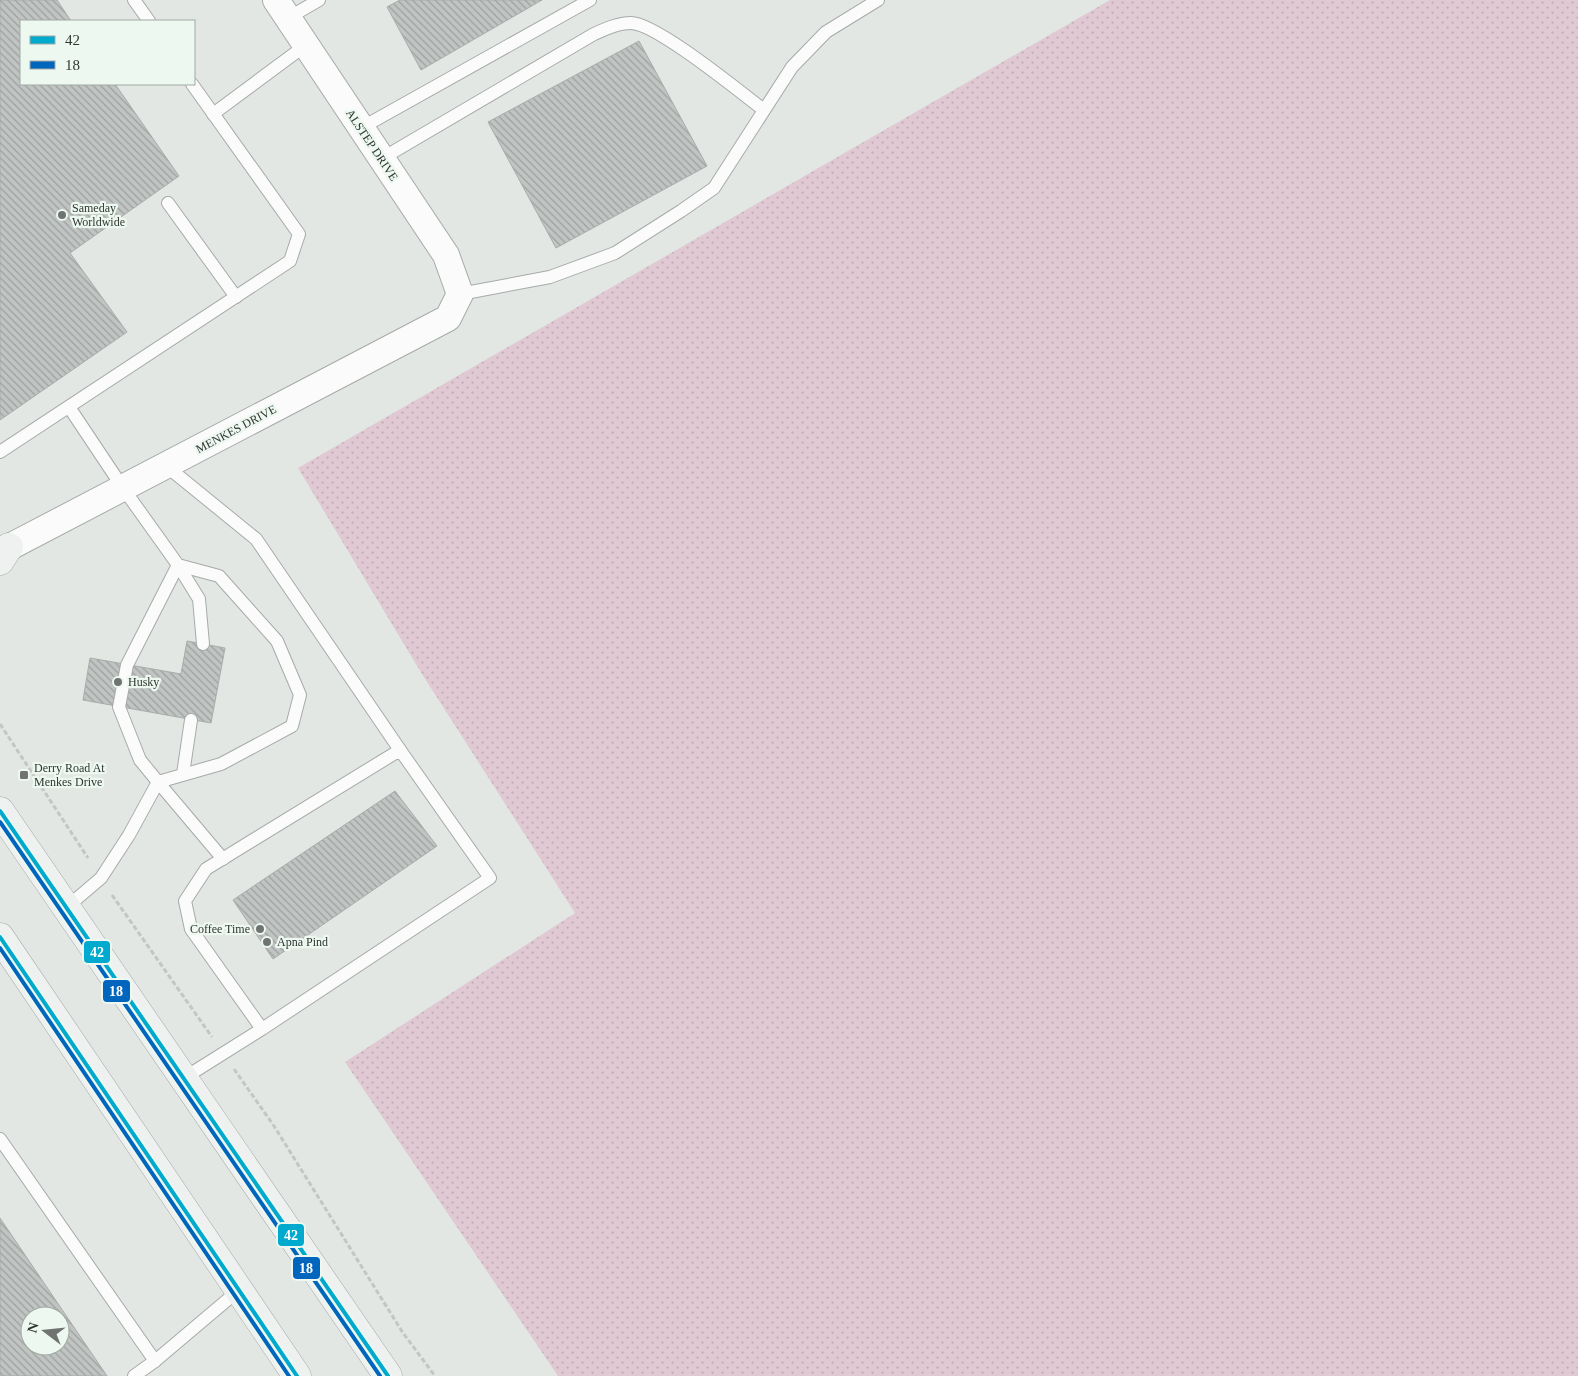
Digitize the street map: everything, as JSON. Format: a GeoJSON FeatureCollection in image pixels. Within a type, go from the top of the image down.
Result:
{"type":"FeatureCollection","features":[{"type":"Feature","properties":{"kind":"main road"},"geometry":{"type":"LineString","coordinates":[[0,811],[388,1376]]}},
{"type":"Feature","properties":{"kind":"main road"},"geometry":{"type":"LineString","coordinates":[[0,937],[296,1376]]}},
{"type":"Feature","properties":{"kind":"street","name":"ALSTEP DRIVE"},"geometry":{"type":"LineString","coordinates":[[282,9],[446,255],[460,294]]}},
{"type":"Feature","properties":{"kind":"street","name":"MENKES DRIVE"},"geometry":{"type":"LineString","coordinates":[[3,553],[166,465],[448,318],[460,294]]}},
{"type":"Feature","properties":{"kind":"lane"},"geometry":{"type":"LineString","coordinates":[[134,0],[148,20]]}},
{"type":"Feature","properties":{"kind":"lane"},"geometry":{"type":"LineString","coordinates":[[282,9],[319,0]]}},
{"type":"Feature","properties":{"kind":"lane"},"geometry":{"type":"LineString","coordinates":[[362,128],[590,0]]}},
{"type":"Feature","properties":{"kind":"lane"},"geometry":{"type":"LineString","coordinates":[[460,294],[550,277],[615,252],[714,188],[792,66],[826,32],[878,0]]}},
{"type":"Feature","properties":{"kind":"lane"},"geometry":{"type":"LineString","coordinates":[[381,159],[594,34],[612,26],[632,23],[656,32],[764,110]]}},
{"type":"Feature","properties":{"kind":"lane"},"geometry":{"type":"LineString","coordinates":[[213,114],[306,45]]}},
{"type":"Feature","properties":{"kind":"lane"},"geometry":{"type":"LineString","coordinates":[[0,452],[290,261],[299,234],[193,85]]}},
{"type":"Feature","properties":{"kind":"lane"},"geometry":{"type":"LineString","coordinates":[[168,203],[236,297]]}},
{"type":"Feature","properties":{"kind":"lane"},"geometry":{"type":"LineString","coordinates":[[69,407],[123,488],[178,565],[199,599],[203,644]]}},
{"type":"Feature","properties":{"kind":"lane"},"geometry":{"type":"LineString","coordinates":[[166,465],[256,539],[490,878],[262,1029],[184,1078]]}},
{"type":"Feature","properties":{"kind":"lane"},"geometry":{"type":"LineString","coordinates":[[67,906],[101,878],[129,835],[158,782],[221,764],[292,726],[300,695],[277,642],[219,576],[178,565]]}},
{"type":"Feature","properties":{"kind":"lane"},"geometry":{"type":"LineString","coordinates":[[178,565],[127,665],[119,707],[140,760],[223,858]]}},
{"type":"Feature","properties":{"kind":"lane"},"geometry":{"type":"LineString","coordinates":[[184,774],[191,720]]}},
{"type":"Feature","properties":{"kind":"lane"},"geometry":{"type":"LineString","coordinates":[[262,1029],[192,929],[185,901],[206,869],[400,750]]}},
{"type":"Feature","properties":{"kind":"lane"},"geometry":{"type":"LineString","coordinates":[[0,1139],[155,1361]]}},
{"type":"Feature","properties":{"kind":"lane"},"geometry":{"type":"LineString","coordinates":[[134,1376],[155,1361],[238,1290]]}},
{"type":"Feature","properties":{"kind":"shaded area"},"geometry":{"type":"Polygon","coordinates":[[[1110,0],[1578,0],[1578,1376],[558,1376],[345,1062],[575,913],[422,674],[298,468],[1110,0]]]}},
{"type":"Feature","properties":{"kind":"building","name":"Sameday Worldwide"},"geometry":{"type":"Polygon","coordinates":[[[0,0],[57,0],[70,20],[20,20],[20,85],[116,85],[179,176],[70,253],[127,332],[0,420],[0,0]]]}},
{"type":"Feature","properties":{"kind":"building"},"geometry":{"type":"Polygon","coordinates":[[[400,0],[542,0],[421,70],[387,7],[400,0]]]}},
{"type":"Feature","properties":{"kind":"building"},"geometry":{"type":"Polygon","coordinates":[[[639,41],[707,166],[556,248],[488,122],[639,41]]]}},
{"type":"Feature","properties":{"kind":"building"},"geometry":{"type":"Polygon","coordinates":[[[187,641],[225,648],[211,723],[83,700],[90,658],[181,674],[187,641]]]}},
{"type":"Feature","properties":{"kind":"building"},"geometry":{"type":"Polygon","coordinates":[[[395,791],[437,846],[273,959],[233,900],[395,791]]]}},
{"type":"Feature","properties":{"kind":"building"},"geometry":{"type":"Polygon","coordinates":[[[0,1218],[60,1306],[20,1306],[20,1356],[70,1356],[70,1321],[107,1376],[0,1376],[0,1218]]]}},
{"type":"Feature","properties":{"kind":"transit line","name":"42"},"geometry":{"type":"LineString","coordinates":[[0,811],[388,1376]]}},
{"type":"Feature","properties":{"kind":"transit line","name":"18"},"geometry":{"type":"LineString","coordinates":[[0,822],[380,1376]]}},
{"type":"Feature","properties":{"kind":"transit line","name":"42"},"geometry":{"type":"LineString","coordinates":[[0,937],[297,1376]]}},
{"type":"Feature","properties":{"kind":"transit line","name":"18"},"geometry":{"type":"LineString","coordinates":[[0,948],[289,1376]]}},
{"type":"Feature","properties":{"kind":"place","name":"Sameday Worldwide"},"geometry":{"type":"Point","coordinates":[62,215]}},
{"type":"Feature","properties":{"kind":"place","name":"Husky"},"geometry":{"type":"Point","coordinates":[118,682]}},
{"type":"Feature","properties":{"kind":"place","name":"Derry Road At Menkes Drive"},"geometry":{"type":"Point","coordinates":[24,775]}},
{"type":"Feature","properties":{"kind":"place","name":"Coffee Time"},"geometry":{"type":"Point","coordinates":[260,929]}},
{"type":"Feature","properties":{"kind":"place","name":"Apna Pind"},"geometry":{"type":"Point","coordinates":[267,942]}}]}
